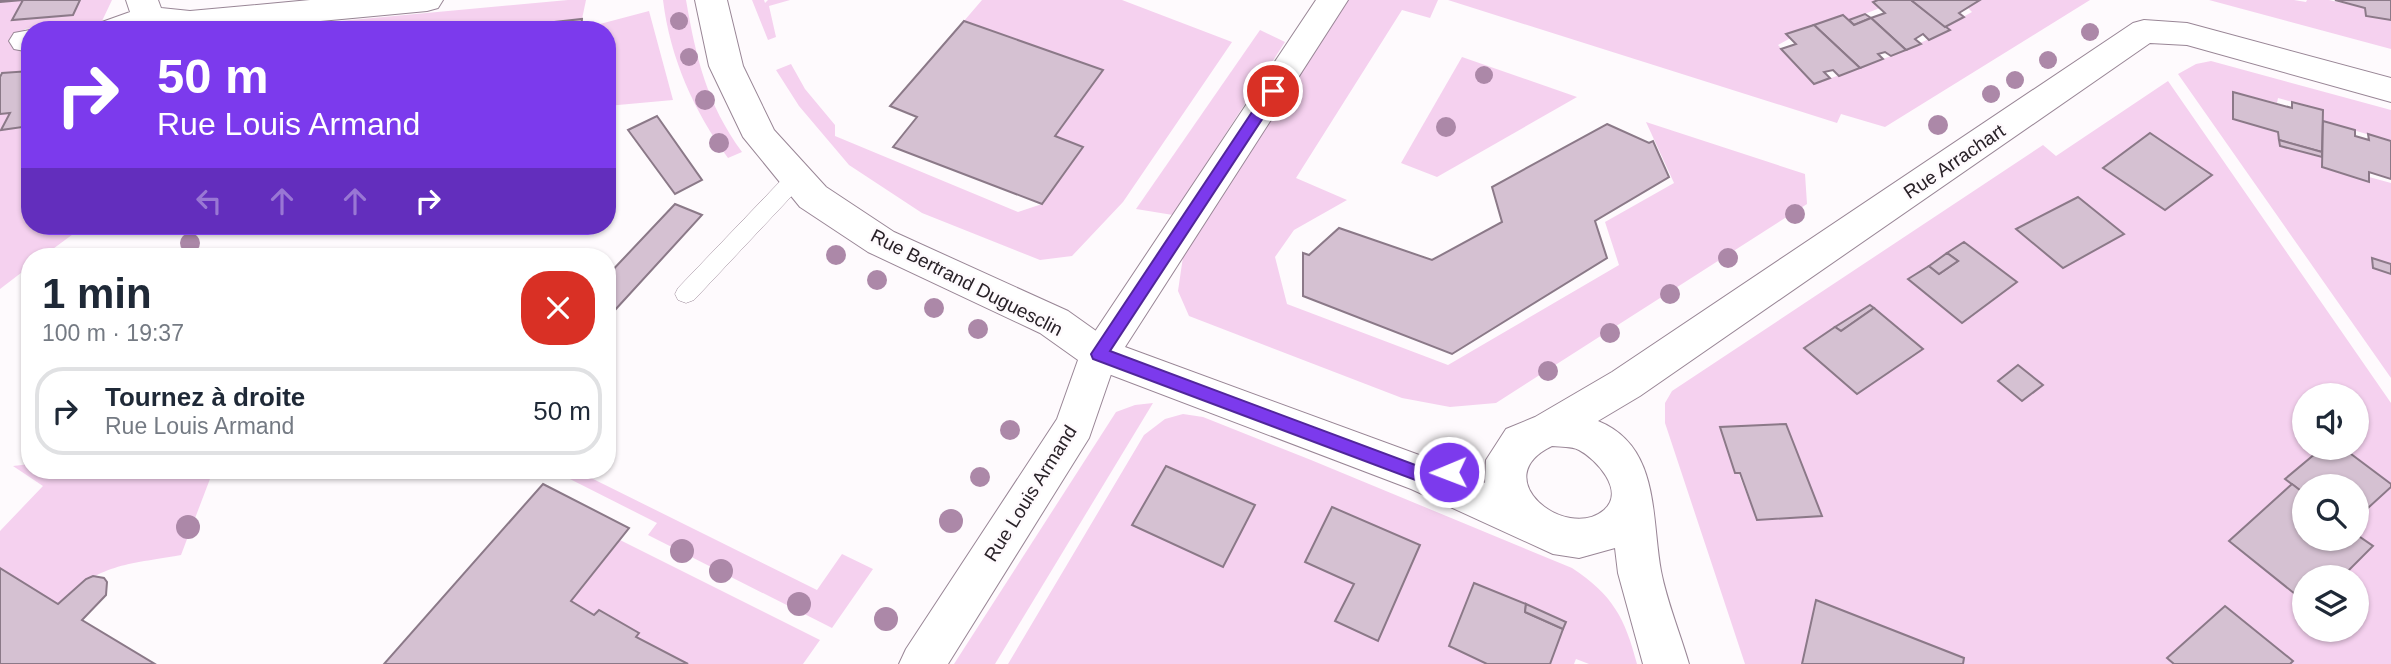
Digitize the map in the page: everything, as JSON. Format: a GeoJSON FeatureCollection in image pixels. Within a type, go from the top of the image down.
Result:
{"type":"FeatureCollection","features":[{"type":"Feature","properties":{"kind":"street"},"geometry":{"type":"LineString","coordinates":[[201,21],[427,0]]}},
{"type":"Feature","properties":{"kind":"street","name":"Rue Bertrand Duguesclin"},"geometry":{"type":"LineString","coordinates":[[711,0],[726,66],[760,137],[813,197],[881,242],[1054,322],[1099,354]]}},
{"type":"Feature","properties":{"kind":"street","name":"Rue Louis Armand"},"geometry":{"type":"LineString","coordinates":[[922,664],[1075,426],[1099,354],[1332,0]]}},
{"type":"Feature","properties":{"kind":"street"},"geometry":{"type":"LineString","coordinates":[[126,21],[145,8],[187,21]]}},
{"type":"Feature","properties":{"kind":"street","name":"Rue Arrachart"},"geometry":{"type":"LineString","coordinates":[[1426,476],[1473,467],[1626,384],[2144,31],[2187,34],[2391,90]]}},
{"type":"Feature","properties":{"kind":"street"},"geometry":{"type":"LineString","coordinates":[[1099,354],[1426,476],[1551,535],[1572,539],[1592,538],[1610,531],[1623,520],[1631,504]]}},
{"type":"Feature","properties":{"kind":"street"},"geometry":{"type":"LineString","coordinates":[[1531,524],[1517,508],[1507,490],[1504,471],[1509,454],[1535,434],[1580,432],[1608,447],[1622,461],[1632,489],[1631,504],[1640,573],[1666,664]]}},
{"type":"Feature","properties":{"kind":"lane"},"geometry":{"type":"LineString","coordinates":[[686,295],[796,177]]}},
{"type":"Feature","properties":{"kind":"shaded area"},"geometry":{"type":"Polygon","coordinates":[[[112,0],[102,21],[21,21],[21,37],[14,50],[21,50],[21,72],[0,73],[0,2],[112,0]]]}},
{"type":"Feature","properties":{"kind":"shaded area"},"geometry":{"type":"Polygon","coordinates":[[[586,0],[582,19],[562,21],[340,21],[586,0]]]}},
{"type":"Feature","properties":{"kind":"shaded area"},"geometry":{"type":"Polygon","coordinates":[[[663,0],[686,0],[705,80],[720,116],[742,152],[728,158],[694,103],[671,43],[663,0]]]}},
{"type":"Feature","properties":{"kind":"shaded area"},"geometry":{"type":"Polygon","coordinates":[[[752,0],[764,0],[765,3],[768,0],[790,0],[769,6],[776,37],[768,40],[752,0]]]}},
{"type":"Feature","properties":{"kind":"shaded area"},"geometry":{"type":"Polygon","coordinates":[[[982,0],[1122,0],[1232,42],[1123,202],[1072,256],[1040,260],[922,213],[849,165],[799,106],[776,70],[791,64],[805,89],[835,125],[835,136],[1018,212],[1042,204],[1083,147],[1055,136],[1103,70],[964,21],[982,0]]]}},
{"type":"Feature","properties":{"kind":"shaded area"},"geometry":{"type":"Polygon","coordinates":[[[1345,0],[1438,0],[1430,18],[1402,10],[1296,178],[1347,200],[1294,230],[1275,257],[1287,304],[1448,365],[1619,265],[1605,222],[1674,183],[1646,122],[1805,174],[1807,204],[1496,403],[1450,407],[1402,398],[1189,316],[1178,291],[1184,250],[1345,0]]]}},
{"type":"Feature","properties":{"kind":"shaded area"},"geometry":{"type":"Polygon","coordinates":[[[1448,0],[1878,0],[1874,3],[1880,8],[1849,20],[1842,15],[1814,25],[1778,45],[1815,84],[1891,56],[1949,30],[1945,27],[1972,12],[1968,8],[1980,0],[2090,0],[1885,127],[1841,114],[1837,123],[1448,0]]]}},
{"type":"Feature","properties":{"kind":"shaded area"},"geometry":{"type":"Polygon","coordinates":[[[2209,0],[2329,0],[2365,8],[2366,16],[2391,20],[2391,49],[2209,0]]]}},
{"type":"Feature","properties":{"kind":"shaded area"},"geometry":{"type":"Polygon","coordinates":[[[649,11],[673,100],[616,105],[616,21],[611,21],[649,11]]]}},
{"type":"Feature","properties":{"kind":"shaded area"},"geometry":{"type":"Polygon","coordinates":[[[1260,30],[1285,42],[1173,215],[1136,209],[1260,30]]]}},
{"type":"Feature","properties":{"kind":"shaded area"},"geometry":{"type":"Polygon","coordinates":[[[1462,57],[1577,97],[1437,177],[1401,163],[1462,57]]]}},
{"type":"Feature","properties":{"kind":"shaded area"},"geometry":{"type":"Polygon","coordinates":[[[2211,61],[2391,110],[2391,145],[2390,141],[2323,121],[2323,110],[2278,98],[2277,103],[2233,92],[2233,119],[2278,132],[2322,157],[2322,167],[2368,182],[2369,177],[2391,183],[2391,264],[2372,259],[2373,268],[2391,274],[2391,378],[2178,74],[2196,64],[2211,61]]]}},
{"type":"Feature","properties":{"kind":"shaded area"},"geometry":{"type":"Polygon","coordinates":[[[2168,81],[2391,403],[2391,484],[2359,460],[2369,460],[2369,383],[2292,383],[2292,460],[2307,460],[2285,478],[2292,484],[2229,541],[2292,592],[2292,642],[2369,642],[2369,565],[2354,565],[2373,547],[2369,544],[2369,507],[2391,487],[2391,664],[2290,664],[2225,606],[2167,657],[2174,664],[1745,664],[1665,423],[1665,403],[1672,391],[2043,145],[2056,156],[2168,81]],[[2150,133],[2103,168],[2165,210],[2212,175],[2150,133]],[[2078,197],[2017,229],[2063,268],[2123,234],[2078,197]],[[1964,242],[1908,279],[2016,282],[1964,242]],[[1870,305],[1804,348],[1857,394],[1922,349],[1870,305]],[[1786,424],[1720,427],[1757,520],[1822,516],[1786,424]]]}},
{"type":"Feature","properties":{"kind":"shaded area"},"geometry":{"type":"Polygon","coordinates":[[[10,113],[2,130],[21,128],[21,235],[72,235],[54,248],[21,248],[21,273],[0,289],[0,114],[10,113]]]}},
{"type":"Feature","properties":{"kind":"shaded area"},"geometry":{"type":"Polygon","coordinates":[[[1153,403],[995,664],[954,664],[1116,412],[1135,405],[1153,403]]]}},
{"type":"Feature","properties":{"kind":"shaded area"},"geometry":{"type":"Polygon","coordinates":[[[1183,414],[1203,417],[1572,568],[1598,588],[1615,609],[1628,633],[1637,664],[1589,664],[1576,659],[1574,664],[1550,664],[1565,622],[1475,583],[1449,646],[1487,664],[1008,664],[1144,435],[1165,419],[1183,414]],[[1166,466],[1132,525],[1223,566],[1255,505],[1166,466]],[[1332,507],[1305,562],[1354,584],[1336,621],[1378,640],[1420,545],[1332,507]]]}},
{"type":"Feature","properties":{"kind":"shaded area"},"geometry":{"type":"Polygon","coordinates":[[[32,479],[210,479],[181,555],[129,564],[101,573],[87,580],[58,604],[0,568],[0,531],[43,486],[32,479]]]}},
{"type":"Feature","properties":{"kind":"shaded area"},"geometry":{"type":"Polygon","coordinates":[[[570,479],[593,479],[817,590],[842,554],[873,569],[832,628],[648,535],[657,523],[570,479]]]}},
{"type":"Feature","properties":{"kind":"shaded area"},"geometry":{"type":"Polygon","coordinates":[[[620,540],[820,640],[803,664],[688,664],[636,637],[638,633],[599,611],[594,615],[571,601],[620,540]]]}},
{"type":"Feature","properties":{"kind":"building"},"geometry":{"type":"Polygon","coordinates":[[[23,0],[80,0],[73,15],[12,20],[23,0]]]}},
{"type":"Feature","properties":{"kind":"building"},"geometry":{"type":"Polygon","coordinates":[[[1911,0],[1950,30],[1929,40],[1923,34],[1915,39],[1921,44],[1906,50],[1871,18],[1885,13],[1873,2],[1911,0]]]}},
{"type":"Feature","properties":{"kind":"building"},"geometry":{"type":"Polygon","coordinates":[[[1911,0],[1980,0],[1959,13],[1964,17],[1945,27],[1911,0]]]}},
{"type":"Feature","properties":{"kind":"building"},"geometry":{"type":"Polygon","coordinates":[[[2335,0],[2391,0],[2391,20],[2366,16],[2365,8],[2335,0]]]}},
{"type":"Feature","properties":{"kind":"building"},"geometry":{"type":"Polygon","coordinates":[[[1865,14],[1871,18],[1854,25],[1849,20],[1865,14]]]}},
{"type":"Feature","properties":{"kind":"building"},"geometry":{"type":"Polygon","coordinates":[[[1843,15],[1854,25],[1871,18],[1906,50],[1891,56],[1885,52],[1878,54],[1883,59],[1860,68],[1814,25],[1843,15]]]}},
{"type":"Feature","properties":{"kind":"building"},"geometry":{"type":"Polygon","coordinates":[[[964,21],[1103,70],[1055,136],[1083,147],[1042,204],[893,147],[917,117],[890,106],[964,21]]]}},
{"type":"Feature","properties":{"kind":"building"},"geometry":{"type":"Polygon","coordinates":[[[1814,25],[1860,68],[1839,76],[1833,70],[1824,72],[1830,78],[1814,84],[1781,49],[1796,44],[1786,34],[1814,25]]]}},
{"type":"Feature","properties":{"kind":"building"},"geometry":{"type":"Polygon","coordinates":[[[21,72],[21,127],[1,130],[10,113],[0,114],[2,73],[21,72]]]}},
{"type":"Feature","properties":{"kind":"building"},"geometry":{"type":"Polygon","coordinates":[[[2233,92],[2292,108],[2292,102],[2323,110],[2322,152],[2279,140],[2278,132],[2233,119],[2233,92]]]}},
{"type":"Feature","properties":{"kind":"building"},"geometry":{"type":"Polygon","coordinates":[[[657,116],[702,180],[675,194],[628,130],[657,116]]]}},
{"type":"Feature","properties":{"kind":"building"},"geometry":{"type":"Polygon","coordinates":[[[2323,121],[2355,130],[2355,136],[2369,140],[2368,134],[2391,141],[2391,179],[2369,172],[2369,182],[2322,167],[2323,121]]]}},
{"type":"Feature","properties":{"kind":"building"},"geometry":{"type":"Polygon","coordinates":[[[1607,124],[1649,143],[1653,141],[1669,177],[1595,221],[1607,258],[1452,354],[1303,296],[1303,253],[1309,255],[1339,228],[1432,260],[1502,222],[1492,187],[1607,124]]]}},
{"type":"Feature","properties":{"kind":"building"},"geometry":{"type":"Polygon","coordinates":[[[2150,133],[2212,175],[2165,210],[2103,168],[2150,133]]]}},
{"type":"Feature","properties":{"kind":"building"},"geometry":{"type":"Polygon","coordinates":[[[2279,140],[2322,152],[2322,157],[2280,146],[2279,140]]]}},
{"type":"Feature","properties":{"kind":"building"},"geometry":{"type":"Polygon","coordinates":[[[2078,197],[2124,234],[2063,268],[2016,229],[2078,197]]]}},
{"type":"Feature","properties":{"kind":"building"},"geometry":{"type":"Polygon","coordinates":[[[675,204],[702,215],[616,309],[616,266],[675,204]]]}},
{"type":"Feature","properties":{"kind":"building"},"geometry":{"type":"Polygon","coordinates":[[[1964,242],[2017,282],[1962,323],[1908,279],[1929,266],[1939,274],[1958,261],[1947,253],[1964,242]]]}},
{"type":"Feature","properties":{"kind":"building"},"geometry":{"type":"Polygon","coordinates":[[[1947,253],[1958,261],[1939,274],[1929,266],[1947,253]]]}},
{"type":"Feature","properties":{"kind":"building"},"geometry":{"type":"Polygon","coordinates":[[[2372,258],[2391,264],[2391,274],[2373,268],[2372,258]]]}},
{"type":"Feature","properties":{"kind":"building"},"geometry":{"type":"Polygon","coordinates":[[[1870,305],[1874,308],[1841,331],[1835,327],[1870,305]]]}},
{"type":"Feature","properties":{"kind":"building"},"geometry":{"type":"Polygon","coordinates":[[[1874,308],[1923,349],[1857,394],[1804,348],[1835,327],[1841,331],[1874,308]]]}},
{"type":"Feature","properties":{"kind":"building"},"geometry":{"type":"Polygon","coordinates":[[[2018,365],[2043,385],[2022,401],[1998,381],[2018,365]]]}},
{"type":"Feature","properties":{"kind":"building"},"geometry":{"type":"Polygon","coordinates":[[[1786,424],[1822,516],[1757,520],[1740,473],[1735,473],[1720,427],[1786,424]]]}},
{"type":"Feature","properties":{"kind":"building"},"geometry":{"type":"Polygon","coordinates":[[[2308,460],[2359,460],[2391,484],[2391,487],[2369,507],[2369,474],[2292,474],[2292,484],[2285,479],[2308,460]]]}},
{"type":"Feature","properties":{"kind":"building"},"geometry":{"type":"Polygon","coordinates":[[[1166,466],[1255,505],[1223,567],[1132,525],[1166,466]]]}},
{"type":"Feature","properties":{"kind":"building"},"geometry":{"type":"Polygon","coordinates":[[[543,484],[629,528],[571,601],[594,615],[599,610],[639,633],[636,637],[688,664],[384,664],[543,484]]]}},
{"type":"Feature","properties":{"kind":"building"},"geometry":{"type":"Polygon","coordinates":[[[2292,484],[2292,551],[2368,551],[2354,565],[2292,565],[2292,592],[2229,541],[2292,484]]]}},
{"type":"Feature","properties":{"kind":"building"},"geometry":{"type":"Polygon","coordinates":[[[1332,507],[1420,545],[1378,641],[1335,621],[1354,584],[1305,562],[1332,507]]]}},
{"type":"Feature","properties":{"kind":"building"},"geometry":{"type":"Polygon","coordinates":[[[0,568],[58,604],[86,579],[93,576],[104,578],[107,582],[106,595],[82,620],[155,664],[0,664],[0,568]]]}},
{"type":"Feature","properties":{"kind":"building"},"geometry":{"type":"Polygon","coordinates":[[[1474,583],[1526,604],[1525,612],[1563,629],[1550,664],[1487,664],[1449,646],[1474,583]]]}},
{"type":"Feature","properties":{"kind":"building"},"geometry":{"type":"Polygon","coordinates":[[[1816,600],[1964,658],[1963,664],[1802,664],[1816,600]]]}},
{"type":"Feature","properties":{"kind":"building"},"geometry":{"type":"Polygon","coordinates":[[[1526,604],[1566,622],[1563,629],[1525,612],[1526,604]]]}},
{"type":"Feature","properties":{"kind":"building"},"geometry":{"type":"Polygon","coordinates":[[[2225,606],[2293,661],[2290,664],[2174,664],[2167,658],[2225,606]]]}},
{"type":"Feature","properties":{"kind":"route"},"geometry":{"type":"LineString","coordinates":[[1273,91],[1099,354],[1426,476],[1449,472]]}}]}
